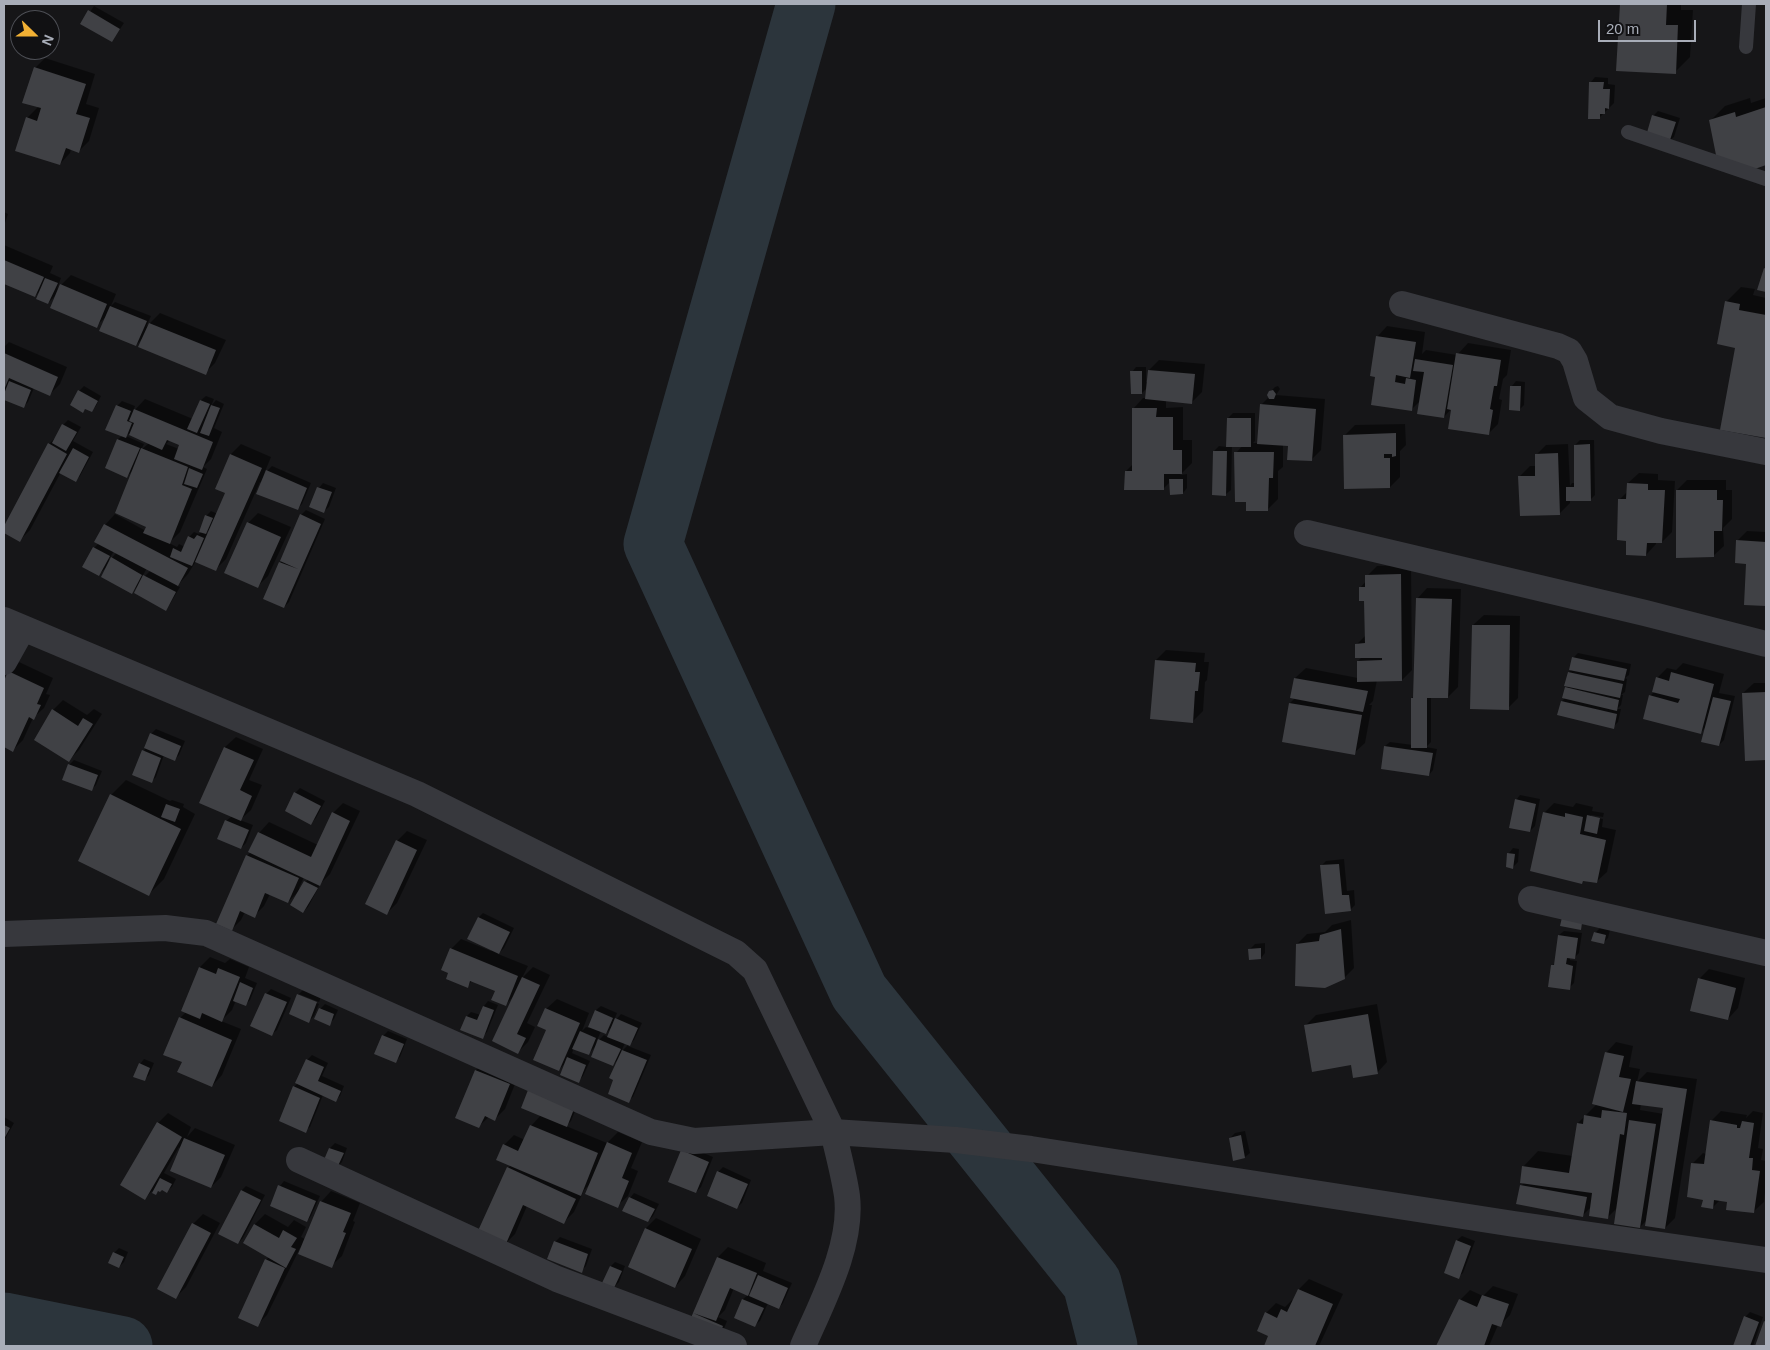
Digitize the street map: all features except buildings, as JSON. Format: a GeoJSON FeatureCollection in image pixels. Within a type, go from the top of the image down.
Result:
{"type":"FeatureCollection","features":[{"type":"Feature","properties":{"kind":"street"},"geometry":{"type":"LineString","coordinates":[[1402,304],[1558,346],[1569,351],[1575,361],[1586,398],[1610,417],[1661,431],[1766,452]]}},
{"type":"Feature","properties":{"kind":"street"},"geometry":{"type":"LineString","coordinates":[[1307,533],[1645,612],[1766,644]]}},
{"type":"Feature","properties":{"kind":"street"},"geometry":{"type":"LineString","coordinates":[[4,662],[13,624],[417,794],[736,953],[755,970],[833,1132],[847,1197],[846,1233],[834,1271],[803,1346]]}},
{"type":"Feature","properties":{"kind":"street"},"geometry":{"type":"LineString","coordinates":[[1531,899],[1766,953]]}},
{"type":"Feature","properties":{"kind":"street"},"geometry":{"type":"LineString","coordinates":[[4,934],[165,928],[206,933],[651,1132],[694,1141],[833,1132],[956,1140],[1030,1149],[1514,1224],[1766,1260]]}},
{"type":"Feature","properties":{"kind":"street"},"geometry":{"type":"LineString","coordinates":[[299,1160],[557,1278],[734,1346]]}},
{"type":"Feature","properties":{"kind":"lane"},"geometry":{"type":"LineString","coordinates":[[1746,47],[1749,4]]}},
{"type":"Feature","properties":{"kind":"lane"},"geometry":{"type":"LineString","coordinates":[[1628,132],[1766,179]]}},
{"type":"Feature","properties":{"kind":"waterway"},"geometry":{"type":"LineString","coordinates":[[806,4],[653,544],[859,992],[1092,1283],[1108,1346]]}},
{"type":"Feature","properties":{"kind":"waterway"},"geometry":{"type":"LineString","coordinates":[[4,1322],[123,1346]]}}]}
